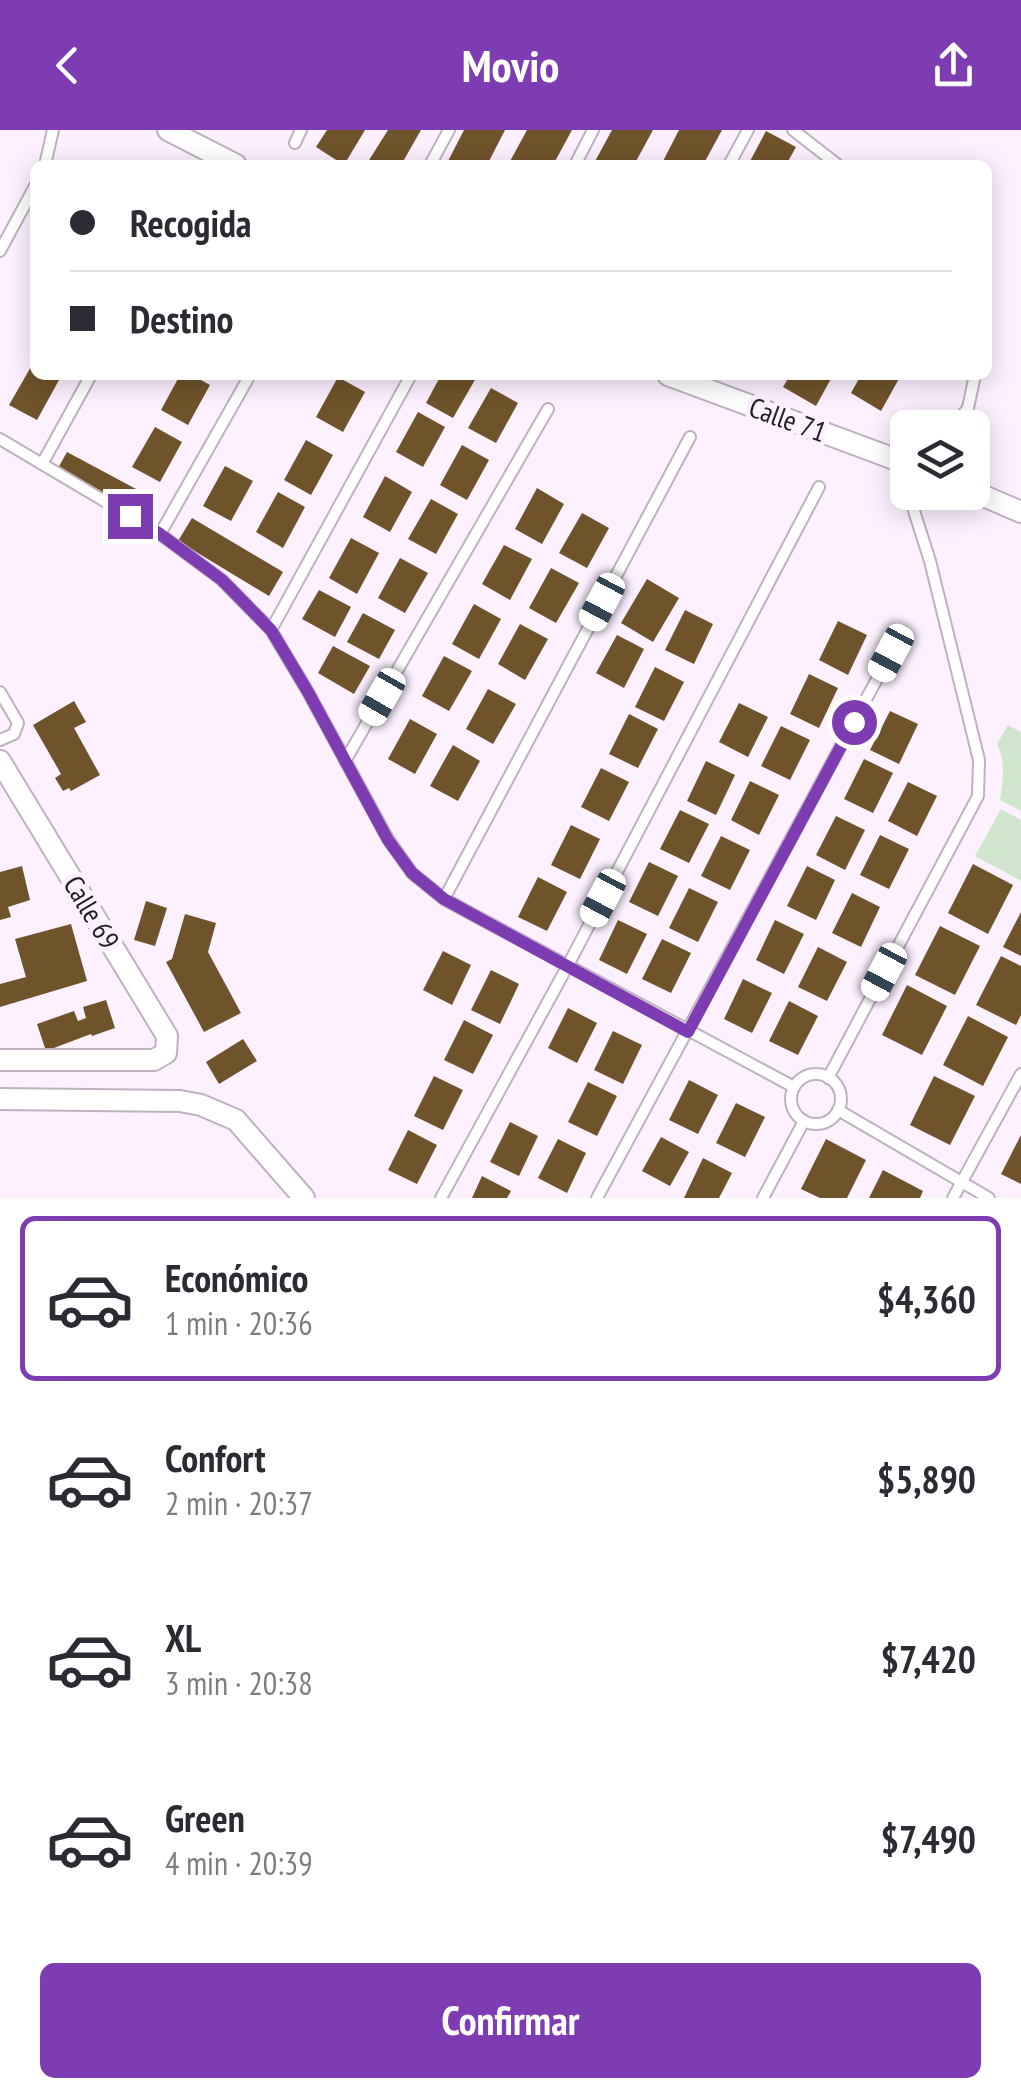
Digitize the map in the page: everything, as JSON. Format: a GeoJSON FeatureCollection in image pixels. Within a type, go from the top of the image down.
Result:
{"type":"FeatureCollection","features":[{"type":"Feature","properties":{"kind":"street"},"geometry":{"type":"LineString","coordinates":[[168,130],[226,160]]}},
{"type":"Feature","properties":{"kind":"street","name":"Calle 71"},"geometry":{"type":"LineString","coordinates":[[682,380],[890,455]]}},
{"type":"Feature","properties":{"kind":"street"},"geometry":{"type":"LineString","coordinates":[[990,499],[1021,512]]}},
{"type":"Feature","properties":{"kind":"street","name":"Calle 69"},"geometry":{"type":"LineString","coordinates":[[0,762],[167,1036],[166,1052],[154,1060],[0,1060]]}},
{"type":"Feature","properties":{"kind":"street"},"geometry":{"type":"LineString","coordinates":[[0,1099],[180,1101],[201,1105],[236,1120],[304,1198]]}},
{"type":"Feature","properties":{"kind":"lane"},"geometry":{"type":"LineString","coordinates":[[46,160],[53,130]]}},
{"type":"Feature","properties":{"kind":"lane"},"geometry":{"type":"LineString","coordinates":[[295,143],[302,130]]}},
{"type":"Feature","properties":{"kind":"lane"},"geometry":{"type":"LineString","coordinates":[[433,160],[448,130]]}},
{"type":"Feature","properties":{"kind":"lane"},"geometry":{"type":"LineString","coordinates":[[577,160],[592,130]]}},
{"type":"Feature","properties":{"kind":"lane"},"geometry":{"type":"LineString","coordinates":[[733,160],[748,130]]}},
{"type":"Feature","properties":{"kind":"lane"},"geometry":{"type":"LineString","coordinates":[[792,130],[831,160]]}},
{"type":"Feature","properties":{"kind":"lane"},"geometry":{"type":"LineString","coordinates":[[0,251],[30,195]]}},
{"type":"Feature","properties":{"kind":"lane"},"geometry":{"type":"LineString","coordinates":[[42,464],[89,380]]}},
{"type":"Feature","properties":{"kind":"lane"},"geometry":{"type":"LineString","coordinates":[[160,534],[247,380]]}},
{"type":"Feature","properties":{"kind":"lane"},"geometry":{"type":"LineString","coordinates":[[271,630],[408,380]]}},
{"type":"Feature","properties":{"kind":"lane"},"geometry":{"type":"LineString","coordinates":[[966,410],[974,380]]}},
{"type":"Feature","properties":{"kind":"lane"},"geometry":{"type":"LineString","coordinates":[[344,761],[548,410]]}},
{"type":"Feature","properties":{"kind":"lane"},"geometry":{"type":"LineString","coordinates":[[444,899],[690,436]]}},
{"type":"Feature","properties":{"kind":"lane"},"geometry":{"type":"LineString","coordinates":[[0,438],[160,534],[222,580],[271,630],[388,840],[412,873],[444,899],[794,1087]]}},
{"type":"Feature","properties":{"kind":"lane"},"geometry":{"type":"LineString","coordinates":[[441,1198],[819,487]]}},
{"type":"Feature","properties":{"kind":"lane"},"geometry":{"type":"LineString","coordinates":[[828,1078],[978,796],[979,760],[914,510]]}},
{"type":"Feature","properties":{"kind":"lane"},"geometry":{"type":"LineString","coordinates":[[597,1198],[891,653]]}},
{"type":"Feature","properties":{"kind":"lane"},"geometry":{"type":"LineString","coordinates":[[0,692],[18,723],[14,734],[0,740]]}},
{"type":"Feature","properties":{"kind":"lane"},"geometry":{"type":"LineString","coordinates":[[953,1198],[1021,1074]]}},
{"type":"Feature","properties":{"kind":"lane"},"geometry":{"type":"LineString","coordinates":[[806,1077],[828,1078],[838,1088],[838,1110],[823,1123],[804,1121],[792,1106],[794,1087],[806,1077]]}},
{"type":"Feature","properties":{"kind":"lane"},"geometry":{"type":"LineString","coordinates":[[838,1110],[989,1198]]}},
{"type":"Feature","properties":{"kind":"lane"},"geometry":{"type":"LineString","coordinates":[[762,1198],[804,1121]]}},
{"type":"Feature","properties":{"kind":"green space"},"geometry":{"type":"Polygon","coordinates":[[[1008,725],[1021,732],[1021,811],[1000,800],[1003,764],[997,744],[1008,725]]]}},
{"type":"Feature","properties":{"kind":"green space"},"geometry":{"type":"Polygon","coordinates":[[[1001,809],[1021,820],[1021,881],[975,856],[1001,809]]]}},
{"type":"Feature","properties":{"kind":"building"},"geometry":{"type":"Polygon","coordinates":[[[327,130],[365,130],[347,160],[336,160],[316,147],[327,130]]]}},
{"type":"Feature","properties":{"kind":"building"},"geometry":{"type":"Polygon","coordinates":[[[388,130],[421,130],[404,160],[369,160],[388,130]]]}},
{"type":"Feature","properties":{"kind":"building"},"geometry":{"type":"Polygon","coordinates":[[[464,130],[505,130],[490,160],[449,160],[464,130]]]}},
{"type":"Feature","properties":{"kind":"building"},"geometry":{"type":"Polygon","coordinates":[[[527,130],[572,130],[556,160],[511,160],[527,130]]]}},
{"type":"Feature","properties":{"kind":"building"},"geometry":{"type":"Polygon","coordinates":[[[612,130],[653,130],[637,160],[596,160],[612,130]]]}},
{"type":"Feature","properties":{"kind":"building"},"geometry":{"type":"Polygon","coordinates":[[[679,130],[722,130],[706,160],[664,160],[679,130]]]}},
{"type":"Feature","properties":{"kind":"building"},"geometry":{"type":"Polygon","coordinates":[[[766,131],[796,147],[789,160],[751,160],[766,131]]]}},
{"type":"Feature","properties":{"kind":"building"},"geometry":{"type":"Polygon","coordinates":[[[30,368],[30,380],[59,380],[37,420],[9,405],[30,368]]]}},
{"type":"Feature","properties":{"kind":"building"},"geometry":{"type":"Polygon","coordinates":[[[177,380],[201,380],[210,385],[188,425],[161,410],[177,380]]]}},
{"type":"Feature","properties":{"kind":"building"},"geometry":{"type":"Polygon","coordinates":[[[336,380],[365,392],[343,432],[316,417],[336,380]]]}},
{"type":"Feature","properties":{"kind":"building"},"geometry":{"type":"Polygon","coordinates":[[[438,380],[475,380],[453,418],[426,403],[438,380]]]}},
{"type":"Feature","properties":{"kind":"building"},"geometry":{"type":"Polygon","coordinates":[[[787,380],[830,380],[816,406],[783,387],[787,380]]]}},
{"type":"Feature","properties":{"kind":"building"},"geometry":{"type":"Polygon","coordinates":[[[858,380],[898,380],[881,411],[851,393],[858,380]]]}},
{"type":"Feature","properties":{"kind":"building"},"geometry":{"type":"Polygon","coordinates":[[[491,388],[518,403],[496,443],[468,428],[491,388]]]}},
{"type":"Feature","properties":{"kind":"building"},"geometry":{"type":"Polygon","coordinates":[[[418,412],[445,427],[423,467],[396,452],[418,412]]]}},
{"type":"Feature","properties":{"kind":"building"},"geometry":{"type":"Polygon","coordinates":[[[155,427],[182,442],[160,482],[132,467],[155,427]]]}},
{"type":"Feature","properties":{"kind":"building"},"geometry":{"type":"Polygon","coordinates":[[[306,440],[333,455],[311,495],[284,480],[306,440]]]}},
{"type":"Feature","properties":{"kind":"building"},"geometry":{"type":"Polygon","coordinates":[[[462,445],[489,460],[467,500],[440,485],[462,445]]]}},
{"type":"Feature","properties":{"kind":"building"},"geometry":{"type":"Polygon","coordinates":[[[67,452],[151,497],[142,515],[57,470],[67,452]]]}},
{"type":"Feature","properties":{"kind":"building"},"geometry":{"type":"Polygon","coordinates":[[[225,466],[253,481],[231,521],[203,506],[225,466]]]}},
{"type":"Feature","properties":{"kind":"building"},"geometry":{"type":"Polygon","coordinates":[[[385,476],[412,492],[390,532],[363,517],[385,476]]]}},
{"type":"Feature","properties":{"kind":"building"},"geometry":{"type":"Polygon","coordinates":[[[537,488],[564,504],[542,544],[515,529],[537,488]]]}},
{"type":"Feature","properties":{"kind":"building"},"geometry":{"type":"Polygon","coordinates":[[[278,492],[305,507],[283,548],[256,532],[278,492]]]}},
{"type":"Feature","properties":{"kind":"building"},"geometry":{"type":"Polygon","coordinates":[[[431,499],[458,514],[436,554],[408,539],[431,499]]]}},
{"type":"Feature","properties":{"kind":"building"},"geometry":{"type":"Polygon","coordinates":[[[582,513],[609,528],[587,568],[559,553],[582,513]]]}},
{"type":"Feature","properties":{"kind":"building"},"geometry":{"type":"Polygon","coordinates":[[[192,518],[283,572],[269,596],[178,541],[192,518]]]}},
{"type":"Feature","properties":{"kind":"building"},"geometry":{"type":"Polygon","coordinates":[[[351,538],[379,553],[357,594],[329,578],[351,538]]]}},
{"type":"Feature","properties":{"kind":"building"},"geometry":{"type":"Polygon","coordinates":[[[504,545],[532,559],[510,600],[482,584],[504,545]]]}},
{"type":"Feature","properties":{"kind":"building"},"geometry":{"type":"Polygon","coordinates":[[[400,558],[428,573],[405,613],[378,598],[400,558]]]}},
{"type":"Feature","properties":{"kind":"building"},"geometry":{"type":"Polygon","coordinates":[[[551,568],[579,583],[556,623],[529,608],[551,568]]]}},
{"type":"Feature","properties":{"kind":"building"},"geometry":{"type":"Polygon","coordinates":[[[647,579],[679,598],[653,642],[621,623],[647,579]]]}},
{"type":"Feature","properties":{"kind":"building"},"geometry":{"type":"Polygon","coordinates":[[[319,590],[351,607],[335,637],[302,619],[319,590]]]}},
{"type":"Feature","properties":{"kind":"building"},"geometry":{"type":"Polygon","coordinates":[[[474,604],[501,619],[479,659],[452,644],[474,604]]]}},
{"type":"Feature","properties":{"kind":"building"},"geometry":{"type":"Polygon","coordinates":[[[685,610],[713,624],[694,664],[665,650],[685,610]]]}},
{"type":"Feature","properties":{"kind":"building"},"geometry":{"type":"Polygon","coordinates":[[[363,613],[395,630],[379,659],[347,642],[363,613]]]}},
{"type":"Feature","properties":{"kind":"building"},"geometry":{"type":"Polygon","coordinates":[[[838,621],[867,635],[848,675],[819,660],[838,621]]]}},
{"type":"Feature","properties":{"kind":"building"},"geometry":{"type":"Polygon","coordinates":[[[520,624],[548,639],[525,680],[498,664],[520,624]]]}},
{"type":"Feature","properties":{"kind":"building"},"geometry":{"type":"Polygon","coordinates":[[[617,635],[644,649],[624,688],[596,673],[617,635]]]}},
{"type":"Feature","properties":{"kind":"building"},"geometry":{"type":"Polygon","coordinates":[[[333,646],[370,666],[354,694],[318,673],[333,646]]]}},
{"type":"Feature","properties":{"kind":"building"},"geometry":{"type":"Polygon","coordinates":[[[444,656],[472,671],[449,711],[422,696],[444,656]]]}},
{"type":"Feature","properties":{"kind":"building"},"geometry":{"type":"Polygon","coordinates":[[[655,667],[684,682],[664,721],[635,707],[655,667]]]}},
{"type":"Feature","properties":{"kind":"building"},"geometry":{"type":"Polygon","coordinates":[[[809,674],[838,688],[819,728],[790,714],[809,674]]]}},
{"type":"Feature","properties":{"kind":"building"},"geometry":{"type":"Polygon","coordinates":[[[488,689],[516,704],[493,744],[466,729],[488,689]]]}},
{"type":"Feature","properties":{"kind":"building"},"geometry":{"type":"Polygon","coordinates":[[[74,701],[86,722],[74,728],[100,775],[71,791],[63,791],[55,778],[61,774],[33,725],[74,701]]]}},
{"type":"Feature","properties":{"kind":"building"},"geometry":{"type":"Polygon","coordinates":[[[739,703],[768,717],[748,757],[719,742],[739,703]]]}},
{"type":"Feature","properties":{"kind":"building"},"geometry":{"type":"Polygon","coordinates":[[[890,711],[918,724],[899,764],[870,750],[890,711]]]}},
{"type":"Feature","properties":{"kind":"building"},"geometry":{"type":"Polygon","coordinates":[[[629,714],[658,729],[638,768],[609,754],[629,714]]]}},
{"type":"Feature","properties":{"kind":"building"},"geometry":{"type":"Polygon","coordinates":[[[410,719],[437,734],[415,774],[388,759],[410,719]]]}},
{"type":"Feature","properties":{"kind":"building"},"geometry":{"type":"Polygon","coordinates":[[[781,726],[810,740],[790,780],[761,766],[781,726]]]}},
{"type":"Feature","properties":{"kind":"building"},"geometry":{"type":"Polygon","coordinates":[[[453,745],[480,761],[458,801],[430,786],[453,745]]]}},
{"type":"Feature","properties":{"kind":"building"},"geometry":{"type":"Polygon","coordinates":[[[864,759],[893,773],[873,813],[844,799],[864,759]]]}},
{"type":"Feature","properties":{"kind":"building"},"geometry":{"type":"Polygon","coordinates":[[[706,761],[735,775],[716,815],[687,801],[706,761]]]}},
{"type":"Feature","properties":{"kind":"building"},"geometry":{"type":"Polygon","coordinates":[[[601,768],[629,782],[609,821],[581,807],[601,768]]]}},
{"type":"Feature","properties":{"kind":"building"},"geometry":{"type":"Polygon","coordinates":[[[750,781],[779,795],[759,835],[731,820],[750,781]]]}},
{"type":"Feature","properties":{"kind":"building"},"geometry":{"type":"Polygon","coordinates":[[[908,782],[937,796],[917,836],[888,821],[908,782]]]}},
{"type":"Feature","properties":{"kind":"building"},"geometry":{"type":"Polygon","coordinates":[[[680,810],[709,824],[689,863],[660,849],[680,810]]]}},
{"type":"Feature","properties":{"kind":"building"},"geometry":{"type":"Polygon","coordinates":[[[836,816],[865,830],[845,870],[816,855],[836,816]]]}},
{"type":"Feature","properties":{"kind":"building"},"geometry":{"type":"Polygon","coordinates":[[[571,825],[600,839],[580,879],[551,865],[571,825]]]}},
{"type":"Feature","properties":{"kind":"building"},"geometry":{"type":"Polygon","coordinates":[[[880,835],[909,849],[889,889],[860,875],[880,835]]]}},
{"type":"Feature","properties":{"kind":"building"},"geometry":{"type":"Polygon","coordinates":[[[721,836],[750,850],[730,890],[701,876],[721,836]]]}},
{"type":"Feature","properties":{"kind":"building"},"geometry":{"type":"Polygon","coordinates":[[[649,862],[678,876],[658,916],[629,902],[649,862]]]}},
{"type":"Feature","properties":{"kind":"building"},"geometry":{"type":"Polygon","coordinates":[[[973,864],[1013,885],[988,934],[948,913],[973,864]]]}},
{"type":"Feature","properties":{"kind":"building"},"geometry":{"type":"Polygon","coordinates":[[[22,866],[30,900],[8,907],[11,917],[0,920],[0,872],[22,866]]]}},
{"type":"Feature","properties":{"kind":"building"},"geometry":{"type":"Polygon","coordinates":[[[807,866],[835,880],[816,920],[787,906],[807,866]]]}},
{"type":"Feature","properties":{"kind":"building"},"geometry":{"type":"Polygon","coordinates":[[[538,877],[567,892],[547,931],[518,917],[538,877]]]}},
{"type":"Feature","properties":{"kind":"building"},"geometry":{"type":"Polygon","coordinates":[[[689,888],[718,902],[698,942],[669,928],[689,888]]]}},
{"type":"Feature","properties":{"kind":"building"},"geometry":{"type":"Polygon","coordinates":[[[852,893],[880,907],[861,947],[832,933],[852,893]]]}},
{"type":"Feature","properties":{"kind":"building"},"geometry":{"type":"Polygon","coordinates":[[[146,901],[167,908],[155,946],[134,940],[146,901]]]}},
{"type":"Feature","properties":{"kind":"building"},"geometry":{"type":"Polygon","coordinates":[[[1021,912],[1021,956],[1003,947],[1021,912]]]}},
{"type":"Feature","properties":{"kind":"building"},"geometry":{"type":"Polygon","coordinates":[[[185,914],[216,923],[208,952],[241,1013],[204,1032],[166,962],[172,959],[185,914]]]}},
{"type":"Feature","properties":{"kind":"building"},"geometry":{"type":"Polygon","coordinates":[[[618,920],[647,934],[627,974],[599,960],[618,920]]]}},
{"type":"Feature","properties":{"kind":"building"},"geometry":{"type":"Polygon","coordinates":[[[775,920],[804,934],[784,974],[756,960],[775,920]]]}},
{"type":"Feature","properties":{"kind":"building"},"geometry":{"type":"Polygon","coordinates":[[[71,924],[87,981],[0,1007],[0,984],[26,977],[15,939],[71,924]]]}},
{"type":"Feature","properties":{"kind":"building"},"geometry":{"type":"Polygon","coordinates":[[[940,926],[980,946],[955,995],[915,975],[940,926]]]}},
{"type":"Feature","properties":{"kind":"building"},"geometry":{"type":"Polygon","coordinates":[[[662,939],[691,953],[671,993],[642,979],[662,939]]]}},
{"type":"Feature","properties":{"kind":"building"},"geometry":{"type":"Polygon","coordinates":[[[818,947],[847,962],[827,1001],[798,987],[818,947]]]}},
{"type":"Feature","properties":{"kind":"building"},"geometry":{"type":"Polygon","coordinates":[[[443,951],[471,965],[452,1005],[423,990],[443,951]]]}},
{"type":"Feature","properties":{"kind":"building"},"geometry":{"type":"Polygon","coordinates":[[[1001,956],[1021,966],[1021,1015],[1016,1025],[976,1005],[1001,956]]]}},
{"type":"Feature","properties":{"kind":"building"},"geometry":{"type":"Polygon","coordinates":[[[491,970],[519,984],[500,1024],[471,1010],[491,970]]]}},
{"type":"Feature","properties":{"kind":"building"},"geometry":{"type":"Polygon","coordinates":[[[743,979],[772,993],[752,1033],[724,1019],[743,979]]]}},
{"type":"Feature","properties":{"kind":"building"},"geometry":{"type":"Polygon","coordinates":[[[907,985],[947,1006],[922,1055],[882,1035],[907,985]]]}},
{"type":"Feature","properties":{"kind":"building"},"geometry":{"type":"Polygon","coordinates":[[[106,1000],[115,1028],[46,1051],[37,1024],[74,1011],[78,1021],[86,1018],[83,1007],[106,1000]]]}},
{"type":"Feature","properties":{"kind":"building"},"geometry":{"type":"Polygon","coordinates":[[[789,1001],[818,1016],[798,1055],[769,1041],[789,1001]]]}},
{"type":"Feature","properties":{"kind":"building"},"geometry":{"type":"Polygon","coordinates":[[[568,1008],[597,1023],[577,1063],[548,1048],[568,1008]]]}},
{"type":"Feature","properties":{"kind":"building"},"geometry":{"type":"Polygon","coordinates":[[[968,1016],[1008,1037],[983,1086],[943,1065],[968,1016]]]}},
{"type":"Feature","properties":{"kind":"building"},"geometry":{"type":"Polygon","coordinates":[[[464,1020],[493,1035],[473,1074],[444,1060],[464,1020]]]}},
{"type":"Feature","properties":{"kind":"building"},"geometry":{"type":"Polygon","coordinates":[[[613,1031],[642,1045],[623,1084],[594,1070],[613,1031]]]}},
{"type":"Feature","properties":{"kind":"building"},"geometry":{"type":"Polygon","coordinates":[[[243,1039],[257,1061],[219,1084],[206,1062],[243,1039]]]}},
{"type":"Feature","properties":{"kind":"building"},"geometry":{"type":"Polygon","coordinates":[[[434,1076],[463,1090],[443,1130],[414,1116],[434,1076]]]}},
{"type":"Feature","properties":{"kind":"building"},"geometry":{"type":"Polygon","coordinates":[[[934,1076],[975,1096],[950,1145],[910,1125],[934,1076]]]}},
{"type":"Feature","properties":{"kind":"building"},"geometry":{"type":"Polygon","coordinates":[[[689,1080],[718,1095],[698,1134],[669,1120],[689,1080]]]}},
{"type":"Feature","properties":{"kind":"building"},"geometry":{"type":"Polygon","coordinates":[[[588,1082],[617,1096],[597,1136],[568,1122],[588,1082]]]}},
{"type":"Feature","properties":{"kind":"building"},"geometry":{"type":"Polygon","coordinates":[[[736,1103],[765,1117],[745,1157],[716,1143],[736,1103]]]}},
{"type":"Feature","properties":{"kind":"building"},"geometry":{"type":"Polygon","coordinates":[[[510,1122],[538,1136],[519,1176],[490,1162],[510,1122]]]}},
{"type":"Feature","properties":{"kind":"building"},"geometry":{"type":"Polygon","coordinates":[[[408,1130],[437,1145],[417,1184],[388,1170],[408,1130]]]}},
{"type":"Feature","properties":{"kind":"building"},"geometry":{"type":"Polygon","coordinates":[[[1021,1135],[1021,1184],[1001,1174],[1021,1135]]]}},
{"type":"Feature","properties":{"kind":"building"},"geometry":{"type":"Polygon","coordinates":[[[661,1137],[689,1152],[670,1186],[642,1171],[661,1137]]]}},
{"type":"Feature","properties":{"kind":"building"},"geometry":{"type":"Polygon","coordinates":[[[558,1139],[586,1153],[567,1193],[538,1178],[558,1139]]]}},
{"type":"Feature","properties":{"kind":"building"},"geometry":{"type":"Polygon","coordinates":[[[826,1139],[866,1160],[847,1198],[820,1198],[801,1189],[826,1139]]]}},
{"type":"Feature","properties":{"kind":"building"},"geometry":{"type":"Polygon","coordinates":[[[703,1158],[732,1173],[719,1198],[684,1198],[703,1158]]]}},
{"type":"Feature","properties":{"kind":"building"},"geometry":{"type":"Polygon","coordinates":[[[883,1170],[923,1191],[920,1198],[869,1198],[883,1170]]]}},
{"type":"Feature","properties":{"kind":"building"},"geometry":{"type":"Polygon","coordinates":[[[482,1176],[511,1191],[507,1198],[472,1198],[482,1176]]]}},
{"type":"Feature","properties":{"kind":"route"},"geometry":{"type":"LineString","coordinates":[[130,516],[222,580],[271,630],[388,840],[412,873],[444,899],[688,1032],[854,722]]}}]}
